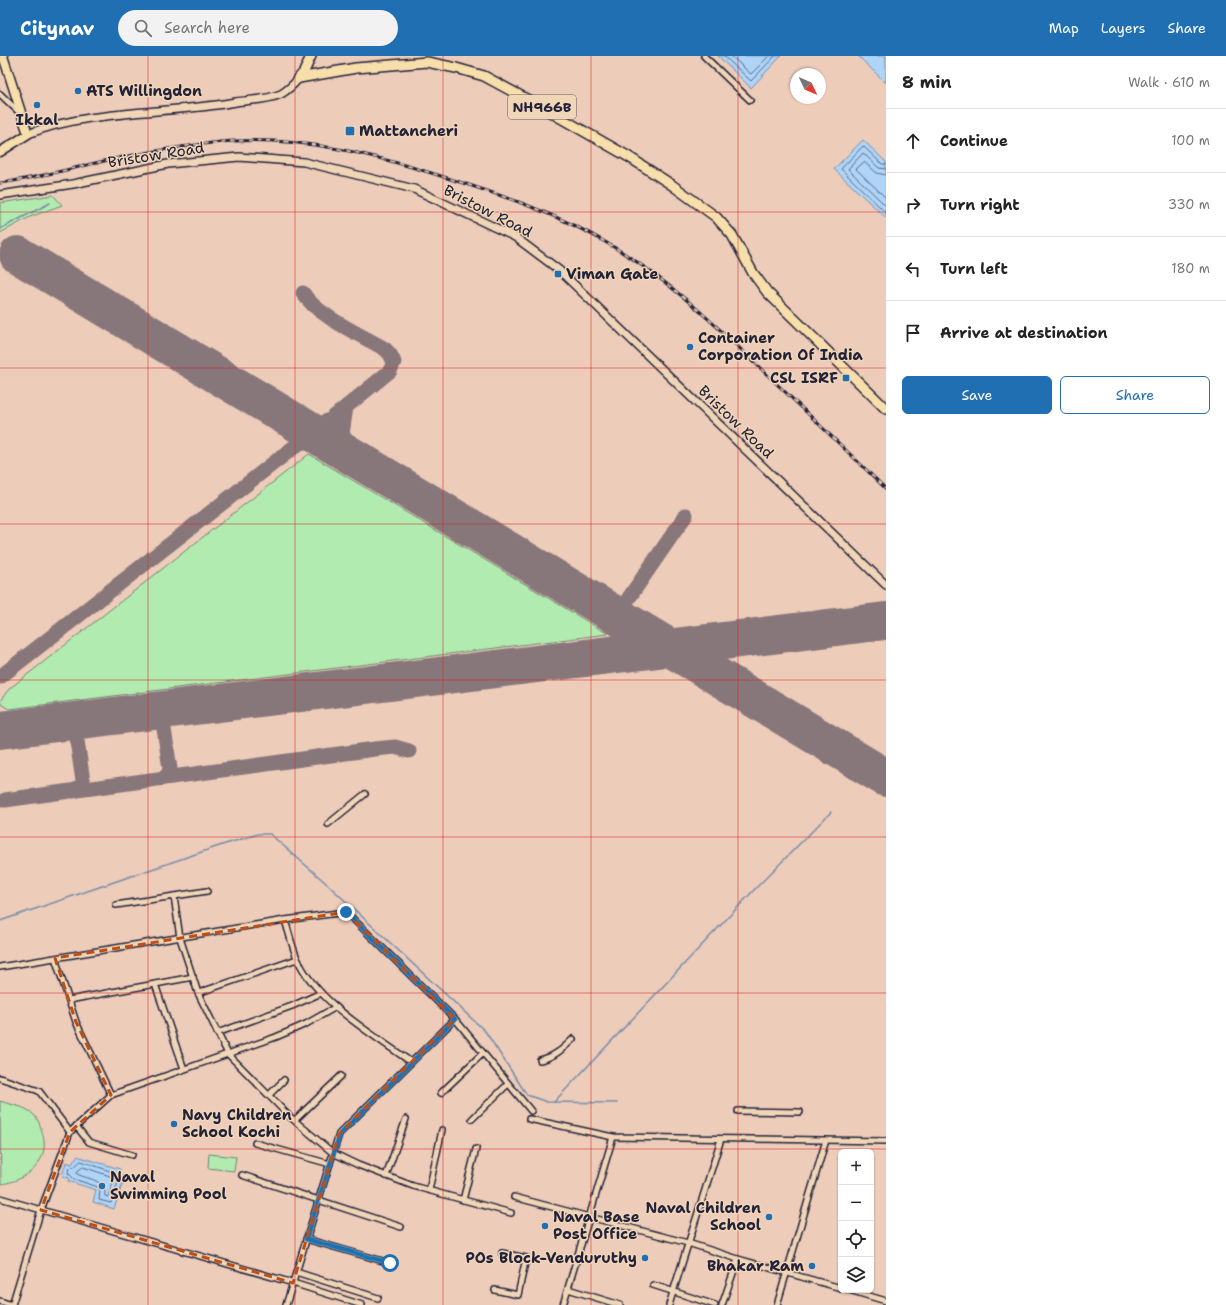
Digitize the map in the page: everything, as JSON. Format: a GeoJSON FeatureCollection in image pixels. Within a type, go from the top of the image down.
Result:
{"type":"FeatureCollection","features":[{"type":"Feature","properties":{"kind":"highway"},"geometry":{"type":"LineString","coordinates":[[299,78],[304,72],[311,56]]}},
{"type":"Feature","properties":{"kind":"highway","name":"NH966B"},"geometry":{"type":"LineString","coordinates":[[299,78],[356,68],[427,62],[484,76],[545,109],[635,161],[672,185],[716,217],[732,235],[753,273],[767,292],[886,408]]}},
{"type":"Feature","properties":{"kind":"main road"},"geometry":{"type":"LineString","coordinates":[[0,152],[28,134],[20,114],[3,56]]}},
{"type":"Feature","properties":{"kind":"street"},"geometry":{"type":"LineString","coordinates":[[704,56],[750,100]]}},
{"type":"Feature","properties":{"kind":"street"},"geometry":{"type":"LineString","coordinates":[[28,134],[46,127],[81,120],[221,105],[280,94],[292,86],[299,78]]}},
{"type":"Feature","properties":{"kind":"street"},"geometry":{"type":"LineString","coordinates":[[0,94],[20,114]]}},
{"type":"Feature","properties":{"kind":"street","name":"Bristow Road"},"geometry":{"type":"LineString","coordinates":[[0,195],[73,184],[168,164],[239,157],[304,162],[414,189],[515,237],[559,270],[886,585]]}},
{"type":"Feature","properties":{"kind":"street"},"geometry":{"type":"LineString","coordinates":[[328,824],[365,794]]}},
{"type":"Feature","properties":{"kind":"street"},"geometry":{"type":"LineString","coordinates":[[116,905],[207,891]]}},
{"type":"Feature","properties":{"kind":"street"},"geometry":{"type":"LineString","coordinates":[[174,896],[180,938],[198,993],[228,1054],[295,1120],[333,1153],[386,1176],[429,1190],[511,1213]]}},
{"type":"Feature","properties":{"kind":"street"},"geometry":{"type":"LineString","coordinates":[[0,967],[285,920],[346,912],[455,1019],[531,1111]]}},
{"type":"Feature","properties":{"kind":"street"},"geometry":{"type":"LineString","coordinates":[[285,920],[297,959],[320,993],[336,1007],[411,1062]]}},
{"type":"Feature","properties":{"kind":"street"},"geometry":{"type":"LineString","coordinates":[[55,958],[76,1022],[111,1094]]}},
{"type":"Feature","properties":{"kind":"street"},"geometry":{"type":"LineString","coordinates":[[198,993],[297,959]]}},
{"type":"Feature","properties":{"kind":"street"},"geometry":{"type":"LineString","coordinates":[[68,1000],[193,977]]}},
{"type":"Feature","properties":{"kind":"street"},"geometry":{"type":"LineString","coordinates":[[155,984],[184,1069]]}},
{"type":"Feature","properties":{"kind":"street"},"geometry":{"type":"LineString","coordinates":[[217,1033],[292,1006],[320,993]]}},
{"type":"Feature","properties":{"kind":"street"},"geometry":{"type":"LineString","coordinates":[[0,1301],[12,1305],[41,1210],[70,1132],[111,1094],[228,1054],[306,1024],[336,1007]]}},
{"type":"Feature","properties":{"kind":"street"},"geometry":{"type":"LineString","coordinates":[[286,1305],[340,1134],[455,1019]]}},
{"type":"Feature","properties":{"kind":"street"},"geometry":{"type":"LineString","coordinates":[[540,1060],[550,1058],[563,1049],[573,1039]]}},
{"type":"Feature","properties":{"kind":"street"},"geometry":{"type":"LineString","coordinates":[[441,1093],[483,1053]]}},
{"type":"Feature","properties":{"kind":"street"},"geometry":{"type":"LineString","coordinates":[[295,1120],[341,1076]]}},
{"type":"Feature","properties":{"kind":"street"},"geometry":{"type":"LineString","coordinates":[[0,1078],[39,1091],[70,1132]]}},
{"type":"Feature","properties":{"kind":"street"},"geometry":{"type":"LineString","coordinates":[[269,1095],[284,1080]]}},
{"type":"Feature","properties":{"kind":"street"},"geometry":{"type":"LineString","coordinates":[[472,1119],[508,1084]]}},
{"type":"Feature","properties":{"kind":"street"},"geometry":{"type":"LineString","coordinates":[[738,1111],[800,1112]]}},
{"type":"Feature","properties":{"kind":"street"},"geometry":{"type":"LineString","coordinates":[[386,1176],[406,1119]]}},
{"type":"Feature","properties":{"kind":"street"},"geometry":{"type":"LineString","coordinates":[[530,1119],[613,1137],[886,1142]]}},
{"type":"Feature","properties":{"kind":"street"},"geometry":{"type":"LineString","coordinates":[[76,1126],[89,1142],[132,1155]]}},
{"type":"Feature","properties":{"kind":"street"},"geometry":{"type":"LineString","coordinates":[[429,1190],[442,1130]]}},
{"type":"Feature","properties":{"kind":"street"},"geometry":{"type":"LineString","coordinates":[[563,1305],[613,1137]]}},
{"type":"Feature","properties":{"kind":"street"},"geometry":{"type":"LineString","coordinates":[[670,1305],[721,1139]]}},
{"type":"Feature","properties":{"kind":"street"},"geometry":{"type":"LineString","coordinates":[[777,1305],[826,1140]]}},
{"type":"Feature","properties":{"kind":"street"},"geometry":{"type":"LineString","coordinates":[[255,1143],[330,1164]]}},
{"type":"Feature","properties":{"kind":"street"},"geometry":{"type":"LineString","coordinates":[[464,1200],[476,1149]]}},
{"type":"Feature","properties":{"kind":"street"},"geometry":{"type":"LineString","coordinates":[[242,1175],[401,1227]]}},
{"type":"Feature","properties":{"kind":"street"},"geometry":{"type":"LineString","coordinates":[[514,1197],[688,1243],[738,1259],[838,1287]]}},
{"type":"Feature","properties":{"kind":"street"},"geometry":{"type":"LineString","coordinates":[[0,1198],[293,1283],[362,1305]]}},
{"type":"Feature","properties":{"kind":"street"},"geometry":{"type":"LineString","coordinates":[[306,1239],[390,1263]]}},
{"type":"Feature","properties":{"kind":"street"},"geometry":{"type":"LineString","coordinates":[[495,1290],[518,1295],[526,1258],[502,1253]]}},
{"type":"Feature","properties":{"kind":"street"},"geometry":{"type":"LineString","coordinates":[[722,1305],[738,1259]]}},
{"type":"Feature","properties":{"kind":"street"},"geometry":{"type":"LineString","coordinates":[[296,1272],[378,1298]]}},
{"type":"Feature","properties":{"kind":"street"},"geometry":{"type":"LineString","coordinates":[[653,1285],[715,1305]]}},
{"type":"Feature","properties":{"kind":"street"},"geometry":{"type":"LineString","coordinates":[[568,1289],[620,1305]]}},
{"type":"Feature","properties":{"kind":"street"},"geometry":{"type":"LineString","coordinates":[[859,1293],[886,1301]]}},
{"type":"Feature","properties":{"kind":"highlighted area"},"geometry":{"type":"Polygon","coordinates":[[[346,912],[455,1019],[339,1134],[293,1283],[41,1210],[70,1132],[111,1095],[76,1022],[55,958],[346,912]]]}},
{"type":"Feature","properties":{"kind":"green space"},"geometry":{"type":"Polygon","coordinates":[[[53,195],[62,205],[30,217],[0,233],[0,203],[53,195]]]}},
{"type":"Feature","properties":{"kind":"green space"},"geometry":{"type":"Polygon","coordinates":[[[309,454],[608,634],[9,709],[2,705],[0,701],[9,689],[309,454]]]}},
{"type":"Feature","properties":{"kind":"green space"},"geometry":{"type":"Polygon","coordinates":[[[0,1101],[23,1108],[34,1115],[41,1127],[44,1145],[43,1154],[34,1169],[19,1179],[1,1184],[0,1101]]]}},
{"type":"Feature","properties":{"kind":"green space"},"geometry":{"type":"Polygon","coordinates":[[[209,1154],[236,1157],[234,1171],[208,1168],[209,1154]]]}},
{"type":"Feature","properties":{"kind":"water"},"geometry":{"type":"Polygon","coordinates":[[[718,56],[781,56],[751,88],[718,56]]]}},
{"type":"Feature","properties":{"kind":"water"},"geometry":{"type":"Polygon","coordinates":[[[858,56],[886,56],[886,83],[858,56]]]}},
{"type":"Feature","properties":{"kind":"water"},"geometry":{"type":"Polygon","coordinates":[[[863,140],[886,162],[886,218],[834,169],[863,140]]]}},
{"type":"Feature","properties":{"kind":"water","name":"Naval Swimming Pool"},"geometry":{"type":"Polygon","coordinates":[[[77,1156],[120,1169],[118,1174],[125,1176],[114,1209],[93,1202],[96,1190],[68,1181],[69,1178],[62,1176],[66,1162],[72,1164],[77,1156]]]}},
{"type":"Feature","properties":{"kind":"waterway"},"geometry":{"type":"LineString","coordinates":[[0,229],[50,203]]}},
{"type":"Feature","properties":{"kind":"waterway"},"geometry":{"type":"LineString","coordinates":[[554,1102],[753,891],[831,812]]}},
{"type":"Feature","properties":{"kind":"waterway"},"geometry":{"type":"LineString","coordinates":[[0,921],[222,845],[258,834],[270,834],[326,883],[485,1031],[527,1095],[547,1102],[617,1103]]}},
{"type":"Feature","properties":{"kind":"taxiway"},"geometry":{"type":"LineString","coordinates":[[299,423],[317,425],[330,420],[390,371],[394,362],[390,354],[385,349],[328,317],[309,301],[303,293]]}},
{"type":"Feature","properties":{"kind":"taxiway"},"geometry":{"type":"LineString","coordinates":[[340,448],[346,407]]}},
{"type":"Feature","properties":{"kind":"taxiway"},"geometry":{"type":"LineString","coordinates":[[0,677],[298,444],[304,438],[305,432],[299,423]]}},
{"type":"Feature","properties":{"kind":"taxiway"},"geometry":{"type":"LineString","coordinates":[[298,444],[313,437],[325,439]]}},
{"type":"Feature","properties":{"kind":"taxiway"},"geometry":{"type":"LineString","coordinates":[[604,608],[618,608],[626,602],[686,515]]}},
{"type":"Feature","properties":{"kind":"taxiway"},"geometry":{"type":"LineString","coordinates":[[626,602],[626,612],[632,625]]}},
{"type":"Feature","properties":{"kind":"taxiway"},"geometry":{"type":"LineString","coordinates":[[153,711],[160,716],[163,722],[170,769],[168,775],[163,778]]}},
{"type":"Feature","properties":{"kind":"taxiway"},"geometry":{"type":"LineString","coordinates":[[66,722],[73,727],[76,734],[83,781],[81,787],[74,791]]}},
{"type":"Feature","properties":{"kind":"taxiway"},"geometry":{"type":"LineString","coordinates":[[0,726],[15,728]]}},
{"type":"Feature","properties":{"kind":"taxiway"},"geometry":{"type":"LineString","coordinates":[[5,800],[375,749],[395,747],[409,751]]}},
{"type":"Feature","properties":{"kind":"runway"},"geometry":{"type":"LineString","coordinates":[[18,255],[886,778]]}},
{"type":"Feature","properties":{"kind":"runway"},"geometry":{"type":"LineString","coordinates":[[0,730],[885,621]]}},
{"type":"Feature","properties":{"kind":"railway"},"geometry":{"type":"LineString","coordinates":[[0,183],[173,148],[218,142],[260,140],[340,149],[418,169],[486,191],[548,214],[588,232],[648,270],[705,316],[886,489]]}},
{"type":"Feature","properties":{"kind":"place","name":"ATS Willingdon"},"geometry":{"type":"Point","coordinates":[78,91]}},
{"type":"Feature","properties":{"kind":"place","name":"Ikkal"},"geometry":{"type":"Point","coordinates":[37,105]}},
{"type":"Feature","properties":{"kind":"place","name":"Mattancheri"},"geometry":{"type":"Point","coordinates":[350,131]}},
{"type":"Feature","properties":{"kind":"place","name":"Viman Gate"},"geometry":{"type":"Point","coordinates":[558,274]}},
{"type":"Feature","properties":{"kind":"place","name":"Container Corporation Of India"},"geometry":{"type":"Point","coordinates":[690,347]}},
{"type":"Feature","properties":{"kind":"place","name":"CSL ISRF"},"geometry":{"type":"Point","coordinates":[846,378]}},
{"type":"Feature","properties":{"kind":"place","name":"Navy Children School Kochi"},"geometry":{"type":"Point","coordinates":[174,1124]}},
{"type":"Feature","properties":{"kind":"place","name":"Naval Swimming Pool"},"geometry":{"type":"Point","coordinates":[102,1186]}},
{"type":"Feature","properties":{"kind":"place","name":"Naval Children School"},"geometry":{"type":"Point","coordinates":[769,1217]}},
{"type":"Feature","properties":{"kind":"place","name":"Naval Base Post Office"},"geometry":{"type":"Point","coordinates":[545,1226]}},
{"type":"Feature","properties":{"kind":"place","name":"POs Block-Venduruthy"},"geometry":{"type":"Point","coordinates":[645,1258]}},
{"type":"Feature","properties":{"kind":"place","name":"Bhakar Ram"},"geometry":{"type":"Point","coordinates":[812,1266]}},
{"type":"Feature","properties":{"kind":"route"},"geometry":{"type":"LineString","coordinates":[[346,912],[455,1019],[340,1134],[318,1206],[306,1239],[390,1263]]}}]}
